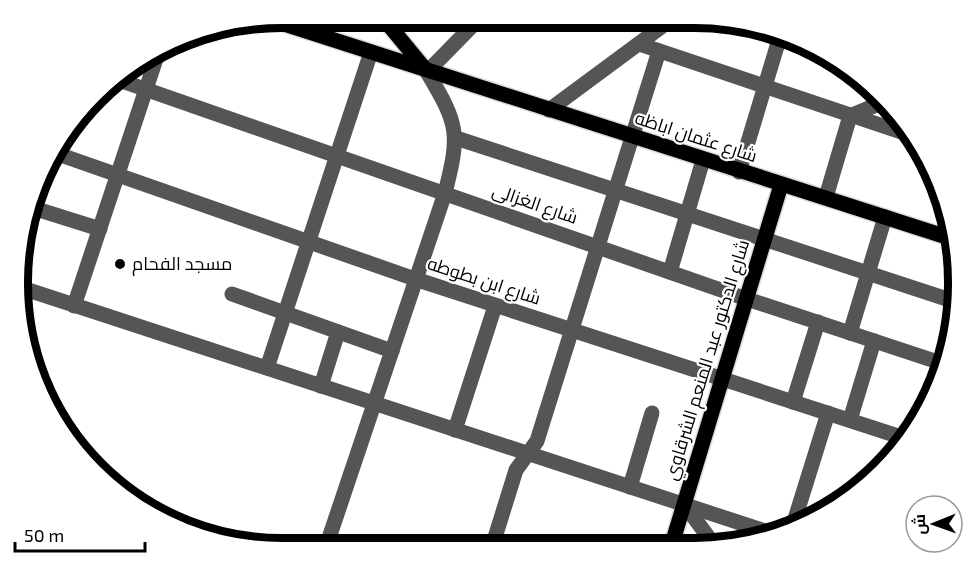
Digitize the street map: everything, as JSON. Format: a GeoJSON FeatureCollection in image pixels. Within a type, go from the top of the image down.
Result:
{"type":"FeatureCollection","features":[{"type":"Feature","properties":{"kind":"main road","name":"شارع عثمان اباظه"},"geometry":{"type":"LineString","coordinates":[[297,28],[427,72],[943,236]]}},
{"type":"Feature","properties":{"kind":"main road"},"geometry":{"type":"LineString","coordinates":[[391,28],[427,72]]}},
{"type":"Feature","properties":{"kind":"main road","name":"شارع الدكتور عبد المنعم الشرقاوي"},"geometry":{"type":"LineString","coordinates":[[674,538],[781,184]]}},
{"type":"Feature","properties":{"kind":"street"},"geometry":{"type":"LineString","coordinates":[[329,538],[444,194],[456,151],[456,138],[451,118],[427,72],[470,28]]}},
{"type":"Feature","properties":{"kind":"street"},"geometry":{"type":"LineString","coordinates":[[549,110],[660,28]]}},
{"type":"Feature","properties":{"kind":"street"},"geometry":{"type":"LineString","coordinates":[[739,172],[778,43]]}},
{"type":"Feature","properties":{"kind":"street"},"geometry":{"type":"LineString","coordinates":[[639,44],[897,131]]}},
{"type":"Feature","properties":{"kind":"street"},"geometry":{"type":"LineString","coordinates":[[495,538],[512,480],[522,461],[529,455],[537,441],[659,51]]}},
{"type":"Feature","properties":{"kind":"street"},"geometry":{"type":"LineString","coordinates":[[267,368],[371,52]]}},
{"type":"Feature","properties":{"kind":"street"},"geometry":{"type":"LineString","coordinates":[[74,306],[154,64]]}},
{"type":"Feature","properties":{"kind":"street","name":"شارع الغزالى"},"geometry":{"type":"LineString","coordinates":[[126,82],[746,299],[935,361]]}},
{"type":"Feature","properties":{"kind":"street"},"geometry":{"type":"LineString","coordinates":[[850,116],[876,106]]}},
{"type":"Feature","properties":{"kind":"street"},"geometry":{"type":"LineString","coordinates":[[826,198],[850,116]]}},
{"type":"Feature","properties":{"kind":"street"},"geometry":{"type":"LineString","coordinates":[[456,138],[947,299]]}},
{"type":"Feature","properties":{"kind":"street","name":"شارع ابن بطوطه"},"geometry":{"type":"LineString","coordinates":[[63,156],[308,243],[495,306],[897,436]]}},
{"type":"Feature","properties":{"kind":"street"},"geometry":{"type":"LineString","coordinates":[[670,272],[703,160]]}},
{"type":"Feature","properties":{"kind":"street"},"geometry":{"type":"LineString","coordinates":[[39,210],[99,229]]}},
{"type":"Feature","properties":{"kind":"street"},"geometry":{"type":"LineString","coordinates":[[850,333],[885,217]]}},
{"type":"Feature","properties":{"kind":"street"},"geometry":{"type":"LineString","coordinates":[[28,290],[759,529]]}},
{"type":"Feature","properties":{"kind":"street"},"geometry":{"type":"LineString","coordinates":[[232,294],[392,351]]}},
{"type":"Feature","properties":{"kind":"street"},"geometry":{"type":"LineString","coordinates":[[455,430],[495,306]]}},
{"type":"Feature","properties":{"kind":"street"},"geometry":{"type":"LineString","coordinates":[[793,402],[818,322]]}},
{"type":"Feature","properties":{"kind":"street"},"geometry":{"type":"LineString","coordinates":[[321,386],[338,332]]}},
{"type":"Feature","properties":{"kind":"street"},"geometry":{"type":"LineString","coordinates":[[850,420],[874,341]]}},
{"type":"Feature","properties":{"kind":"street"},"geometry":{"type":"LineString","coordinates":[[630,487],[652,413]]}},
{"type":"Feature","properties":{"kind":"street"},"geometry":{"type":"LineString","coordinates":[[796,515],[828,413]]}},
{"type":"Feature","properties":{"kind":"street"},"geometry":{"type":"LineString","coordinates":[[684,504],[708,537]]}},
{"type":"Feature","properties":{"kind":"place","name":"مسجد الفحام"},"geometry":{"type":"Point","coordinates":[120,264]}}]}
